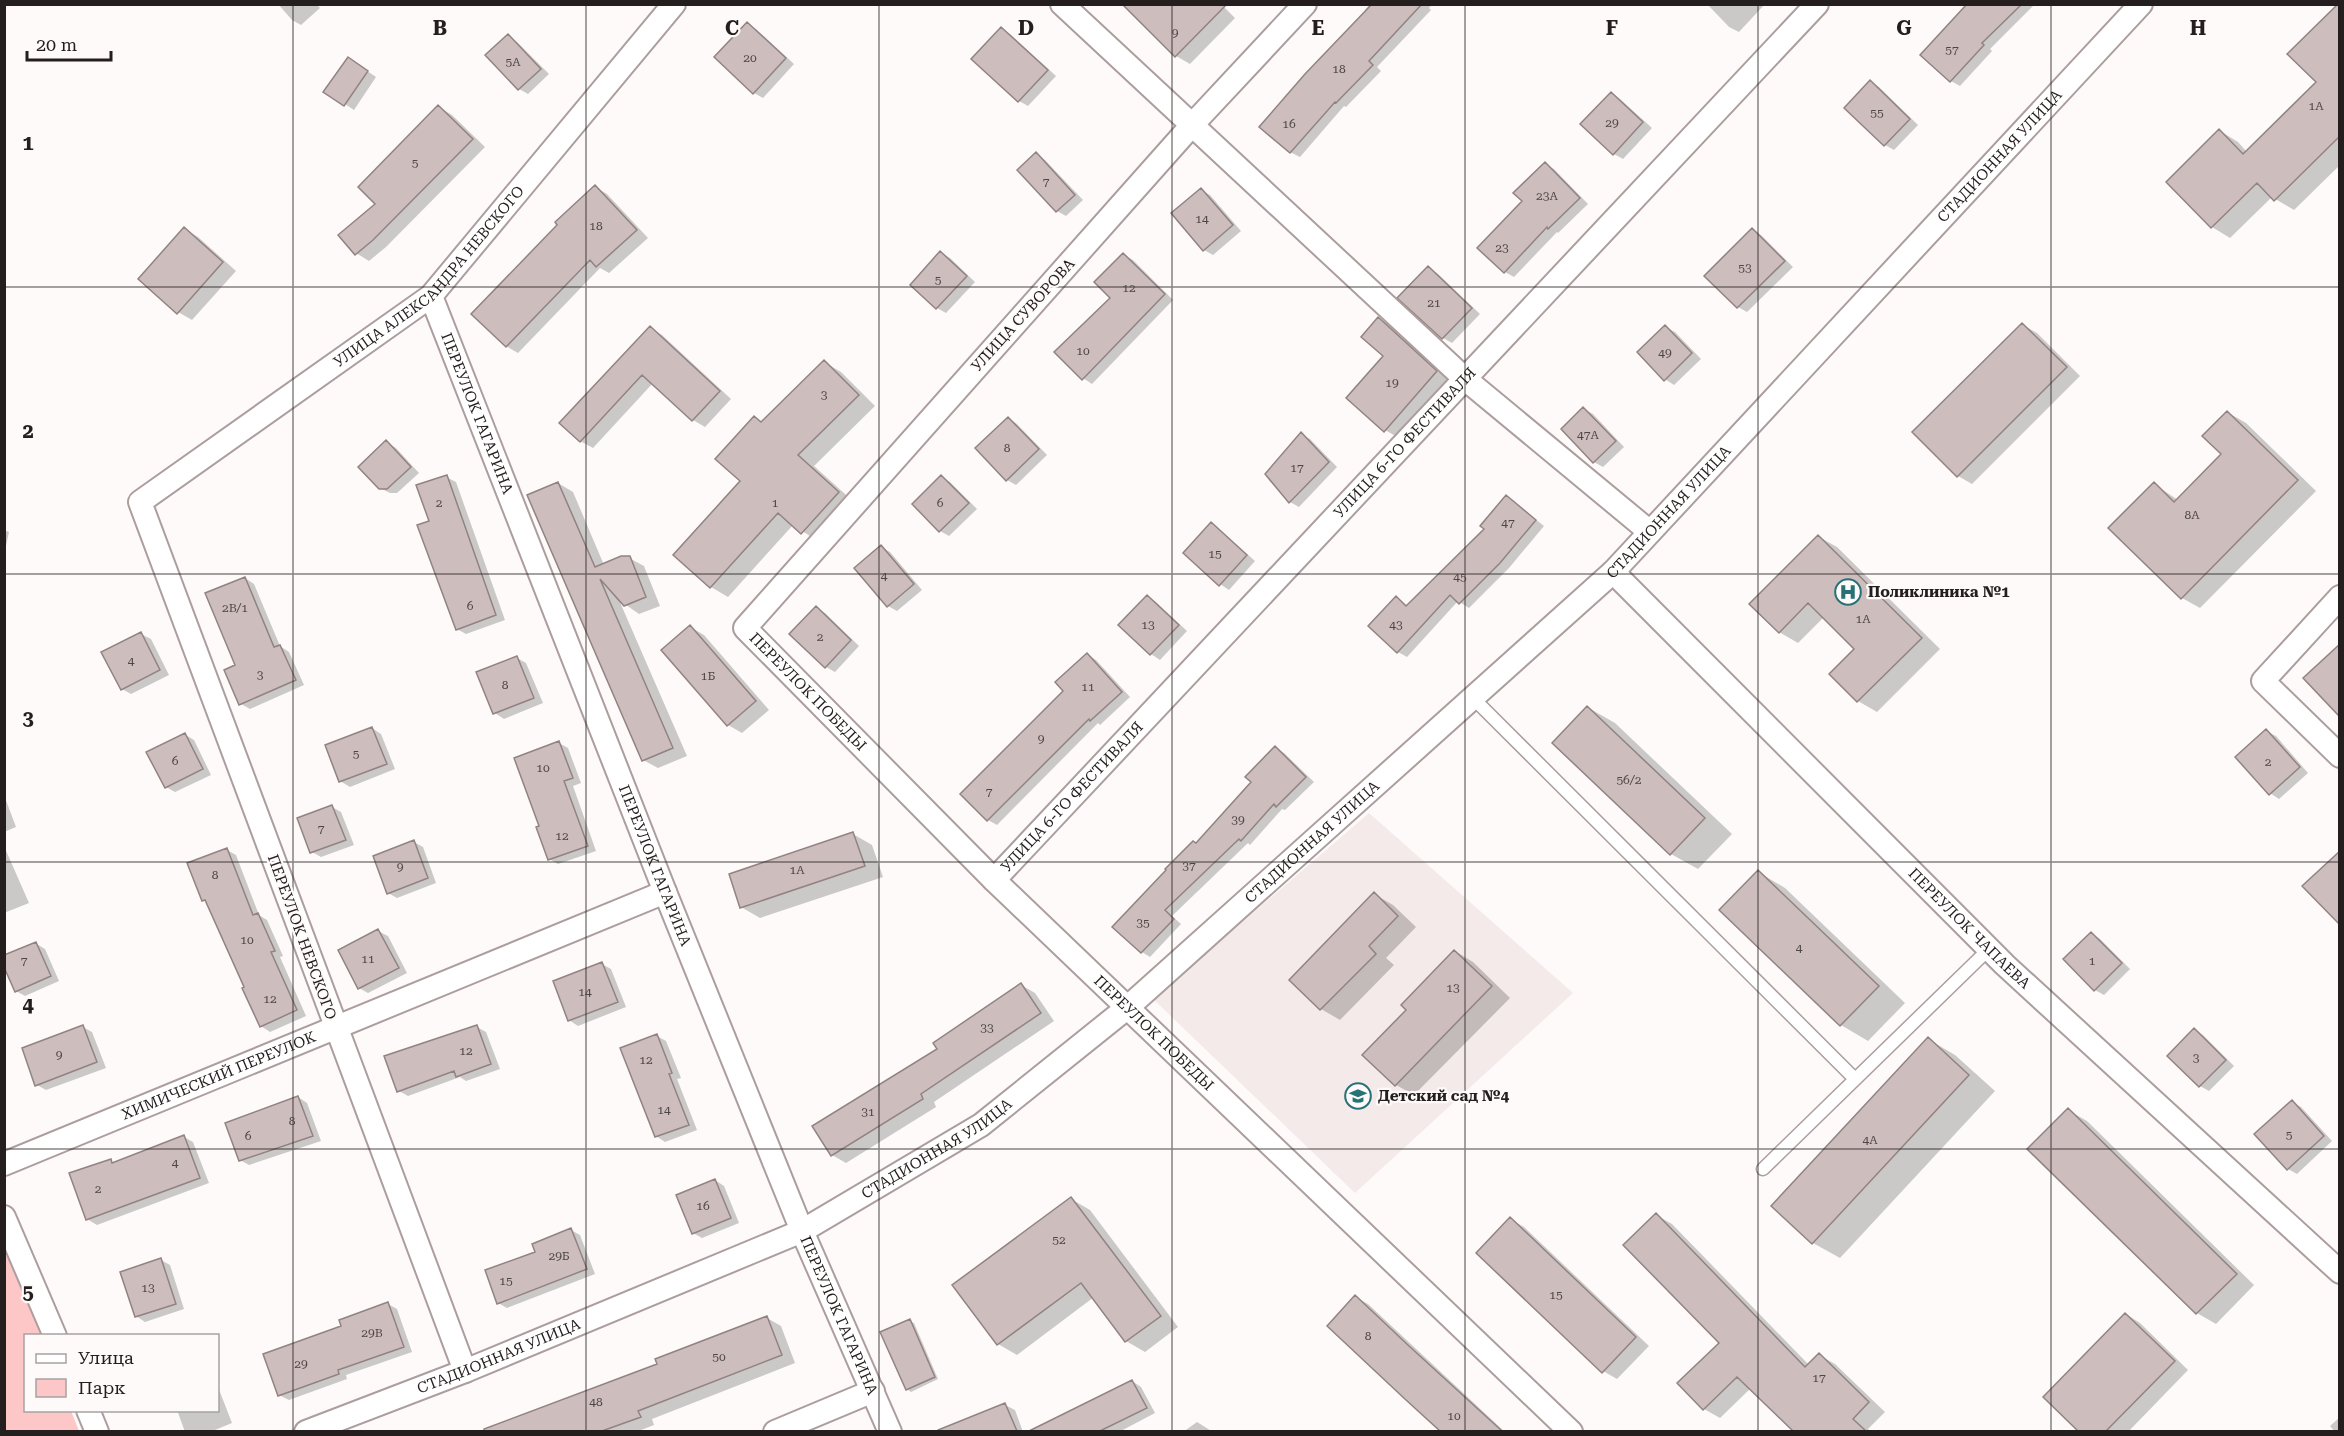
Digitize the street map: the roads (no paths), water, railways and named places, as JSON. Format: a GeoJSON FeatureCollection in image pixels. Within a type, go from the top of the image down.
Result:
{"type":"FeatureCollection","features":[{"type":"Feature","properties":{"kind":"street","name":"УЛИЦА АЛЕКСАНДРА НЕВСКОГО"},"geometry":{"type":"LineString","coordinates":[[140,502],[431,296],[674,4]]}},
{"type":"Feature","properties":{"kind":"street"},"geometry":{"type":"LineString","coordinates":[[1062,4],[1464,378],[1650,532]]}},
{"type":"Feature","properties":{"kind":"street","name":"УЛИЦА СУВОРОВА"},"geometry":{"type":"LineString","coordinates":[[745,628],[1192,125],[1305,4]]}},
{"type":"Feature","properties":{"kind":"street","name":"УЛИЦА 6-ГО ФЕСТИВАЛЯ"},"geometry":{"type":"LineString","coordinates":[[994,880],[1817,4]]}},
{"type":"Feature","properties":{"kind":"street","name":"СТАДИОННАЯ УЛИЦА"},"geometry":{"type":"LineString","coordinates":[[306,1431],[465,1371],[802,1231],[981,1125],[1128,1007],[1613,572],[2141,4]]}},
{"type":"Feature","properties":{"kind":"street","name":"ПЕРЕУЛОК ГАГАРИНА"},"geometry":{"type":"LineString","coordinates":[[431,296],[665,892],[802,1231],[890,1431]]}},
{"type":"Feature","properties":{"kind":"street","name":"ПЕРЕУЛОК НЕВСКОГО"},"geometry":{"type":"LineString","coordinates":[[140,502],[465,1371]]}},
{"type":"Feature","properties":{"kind":"street","name":"ПЕРЕУЛОК ЧАПАЕВА"},"geometry":{"type":"LineString","coordinates":[[1613,572],[1989,949],[2340,1272]]}},
{"type":"Feature","properties":{"kind":"street"},"geometry":{"type":"LineString","coordinates":[[2340,597],[2263,681],[2340,756]]}},
{"type":"Feature","properties":{"kind":"street","name":"ПЕРЕУЛОК ПОБЕДЫ"},"geometry":{"type":"LineString","coordinates":[[745,628],[994,880],[1571,1431]]}},
{"type":"Feature","properties":{"kind":"street","name":"ХИМИЧЕСКИЙ ПЕРЕУЛОК"},"geometry":{"type":"LineString","coordinates":[[4,1164],[665,892]]}},
{"type":"Feature","properties":{"kind":"street"},"geometry":{"type":"LineString","coordinates":[[4,1217],[55,1334]]}},
{"type":"Feature","properties":{"kind":"street"},"geometry":{"type":"LineString","coordinates":[[776,1431],[873,1391]]}},
{"type":"Feature","properties":{"kind":"street"},"geometry":{"type":"LineString","coordinates":[[89,1412],[97,1431]]}},
{"type":"Feature","properties":{"kind":"lane"},"geometry":{"type":"LineString","coordinates":[[1473,698],[1854,1078]]}},
{"type":"Feature","properties":{"kind":"lane"},"geometry":{"type":"LineString","coordinates":[[1763,1169],[1989,949]]}},
{"type":"Feature","properties":{"kind":"place","name":"Поликлиника №1"},"geometry":{"type":"Point","coordinates":[1848,592]}},
{"type":"Feature","properties":{"kind":"place","name":"Детский сад №4"},"geometry":{"type":"Point","coordinates":[1358,1096]}}]}
